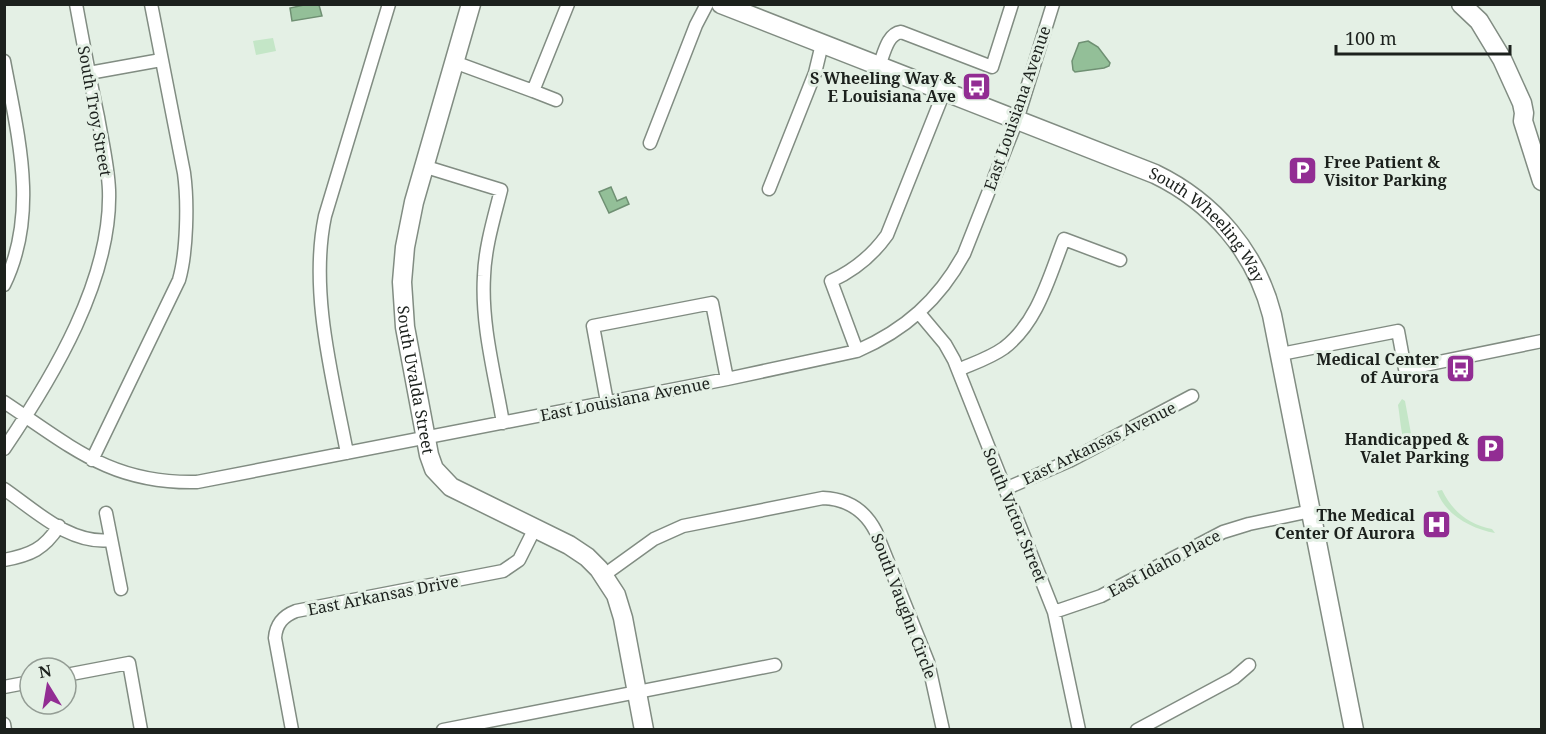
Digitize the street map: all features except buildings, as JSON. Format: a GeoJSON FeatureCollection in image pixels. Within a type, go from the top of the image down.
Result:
{"type":"FeatureCollection","features":[{"type":"Feature","properties":{"kind":"street","name":"South Troy Street"},"geometry":{"type":"LineString","coordinates":[[4,449],[55,369],[91,291],[105,241],[109,204],[106,163],[76,4]]}},
{"type":"Feature","properties":{"kind":"street"},"geometry":{"type":"LineString","coordinates":[[92,460],[179,280],[182,268],[186,201],[184,173],[151,4]]}},
{"type":"Feature","properties":{"kind":"street"},"geometry":{"type":"LineString","coordinates":[[347,453],[323,331],[320,240],[325,216],[389,4]]}},
{"type":"Feature","properties":{"kind":"street","name":"South Uvalda Street"},"geometry":{"type":"LineString","coordinates":[[471,4],[423,166],[408,228],[402,282],[405,327],[425,438],[434,469],[446,484],[580,552],[604,575],[612,587],[620,608],[644,729]]}},
{"type":"Feature","properties":{"kind":"street"},"geometry":{"type":"LineString","coordinates":[[533,91],[567,4]]}},
{"type":"Feature","properties":{"kind":"street"},"geometry":{"type":"LineString","coordinates":[[650,142],[696,25],[707,4]]}},
{"type":"Feature","properties":{"kind":"street","name":"South Wheeling Way"},"geometry":{"type":"LineString","coordinates":[[722,4],[1155,174],[1177,186],[1205,207],[1237,240],[1254,267],[1270,305],[1354,729]]}},
{"type":"Feature","properties":{"kind":"street"},"geometry":{"type":"LineString","coordinates":[[879,66],[891,37],[901,32],[992,67],[1012,4]]}},
{"type":"Feature","properties":{"kind":"street","name":"East Louisiana Avenue"},"geometry":{"type":"LineString","coordinates":[[4,402],[92,460],[139,478],[177,482],[216,479],[727,379],[857,351],[894,333],[919,314],[944,287],[964,254],[1017,120],[1053,4]]}},
{"type":"Feature","properties":{"kind":"street"},"geometry":{"type":"LineString","coordinates":[[1463,7],[1469,27],[1511,108],[1523,121],[1542,181]]}},
{"type":"Feature","properties":{"kind":"street"},"geometry":{"type":"LineString","coordinates":[[769,189],[815,73],[822,44]]}},
{"type":"Feature","properties":{"kind":"street"},"geometry":{"type":"LineString","coordinates":[[89,73],[161,60]]}},
{"type":"Feature","properties":{"kind":"street"},"geometry":{"type":"LineString","coordinates":[[4,61],[21,153],[24,198],[18,247],[4,285]]}},
{"type":"Feature","properties":{"kind":"street"},"geometry":{"type":"LineString","coordinates":[[454,62],[556,100]]}},
{"type":"Feature","properties":{"kind":"street"},"geometry":{"type":"LineString","coordinates":[[857,351],[831,280],[861,264],[887,235],[944,92]]}},
{"type":"Feature","properties":{"kind":"street"},"geometry":{"type":"LineString","coordinates":[[423,166],[501,190],[483,275],[484,304],[503,423]]}},
{"type":"Feature","properties":{"kind":"street"},"geometry":{"type":"LineString","coordinates":[[958,370],[1004,347],[1028,324],[1064,239],[1120,260]]}},
{"type":"Feature","properties":{"kind":"street"},"geometry":{"type":"LineString","coordinates":[[607,402],[593,326],[712,303],[727,379]]}},
{"type":"Feature","properties":{"kind":"street","name":"South Victor Street"},"geometry":{"type":"LineString","coordinates":[[919,314],[945,344],[958,370],[1054,612],[1079,729]]}},
{"type":"Feature","properties":{"kind":"street"},"geometry":{"type":"LineString","coordinates":[[1281,354],[1398,331],[1406,369],[1542,341]]}},
{"type":"Feature","properties":{"kind":"street","name":"East Arkansas Avenue"},"geometry":{"type":"LineString","coordinates":[[1005,489],[1077,457],[1192,396]]}},
{"type":"Feature","properties":{"kind":"street"},"geometry":{"type":"LineString","coordinates":[[4,489],[72,535],[86,540],[111,540]]}},
{"type":"Feature","properties":{"kind":"street","name":"South Vaughn Circle"},"geometry":{"type":"LineString","coordinates":[[604,575],[654,539],[683,526],[823,498],[845,501],[866,515],[876,531],[928,662],[943,729]]}},
{"type":"Feature","properties":{"kind":"street","name":"East Idaho Place"},"geometry":{"type":"LineString","coordinates":[[1054,612],[1101,596],[1223,532],[1311,511]]}},
{"type":"Feature","properties":{"kind":"street"},"geometry":{"type":"LineString","coordinates":[[106,513],[121,589]]}},
{"type":"Feature","properties":{"kind":"street"},"geometry":{"type":"LineString","coordinates":[[4,560],[25,556],[38,550],[59,526]]}},
{"type":"Feature","properties":{"kind":"street","name":"East Arkansas Drive"},"geometry":{"type":"LineString","coordinates":[[292,729],[275,638],[280,621],[287,615],[296,611],[503,571],[519,560],[535,528]]}},
{"type":"Feature","properties":{"kind":"street"},"geometry":{"type":"LineString","coordinates":[[78,673],[129,663],[141,729]]}},
{"type":"Feature","properties":{"kind":"street"},"geometry":{"type":"LineString","coordinates":[[1137,729],[1234,678],[1249,665]]}},
{"type":"Feature","properties":{"kind":"street"},"geometry":{"type":"LineString","coordinates":[[443,729],[775,666]]}},
{"type":"Feature","properties":{"kind":"street"},"geometry":{"type":"LineString","coordinates":[[4,724],[5,729]]}},
{"type":"Feature","properties":{"kind":"shaded area"},"geometry":{"type":"Polygon","coordinates":[[[319,5],[322,16],[292,21],[290,8],[319,5]]]}},
{"type":"Feature","properties":{"kind":"shaded area"},"geometry":{"type":"Polygon","coordinates":[[[273,38],[276,51],[256,55],[253,41],[273,38]]]}},
{"type":"Feature","properties":{"kind":"shaded area"},"geometry":{"type":"Polygon","coordinates":[[[1088,41],[1098,47],[1110,63],[1109,66],[1075,72],[1072,61],[1079,43],[1088,41]]]}},
{"type":"Feature","properties":{"kind":"shaded area"},"geometry":{"type":"Polygon","coordinates":[[[611,187],[617,201],[626,197],[629,204],[609,213],[599,192],[611,187]]]}},
{"type":"Feature","properties":{"kind":"shaded area"},"geometry":{"type":"Polygon","coordinates":[[[1402,399],[1405,401],[1417,466],[1405,447],[1398,405],[1402,399]]]}},
{"type":"Feature","properties":{"kind":"shaded area"},"geometry":{"type":"Polygon","coordinates":[[[1442,490],[1462,516],[1492,529],[1495,533],[1460,520],[1441,500],[1437,491],[1442,490]]]}},
{"type":"Feature","properties":{"kind":"shaded area"},"geometry":{"type":"Polygon","coordinates":[[[1430,511],[1448,528],[1447,532],[1437,530],[1432,526],[1427,516],[1430,511]]]}},
{"type":"Feature","properties":{"kind":"place","name":"S Wheeling Way & E Louisiana Ave"},"geometry":{"type":"Point","coordinates":[977,87]}},
{"type":"Feature","properties":{"kind":"place","name":"Free Patient & Visitor Parking"},"geometry":{"type":"Point","coordinates":[1303,171]}},
{"type":"Feature","properties":{"kind":"place","name":"Medical Center of Aurora"},"geometry":{"type":"Point","coordinates":[1460,368]}},
{"type":"Feature","properties":{"kind":"place","name":"Handicapped & Valet Parking"},"geometry":{"type":"Point","coordinates":[1490,448]}},
{"type":"Feature","properties":{"kind":"place","name":"The Medical Center Of Aurora"},"geometry":{"type":"Point","coordinates":[1436,524]}}]}
